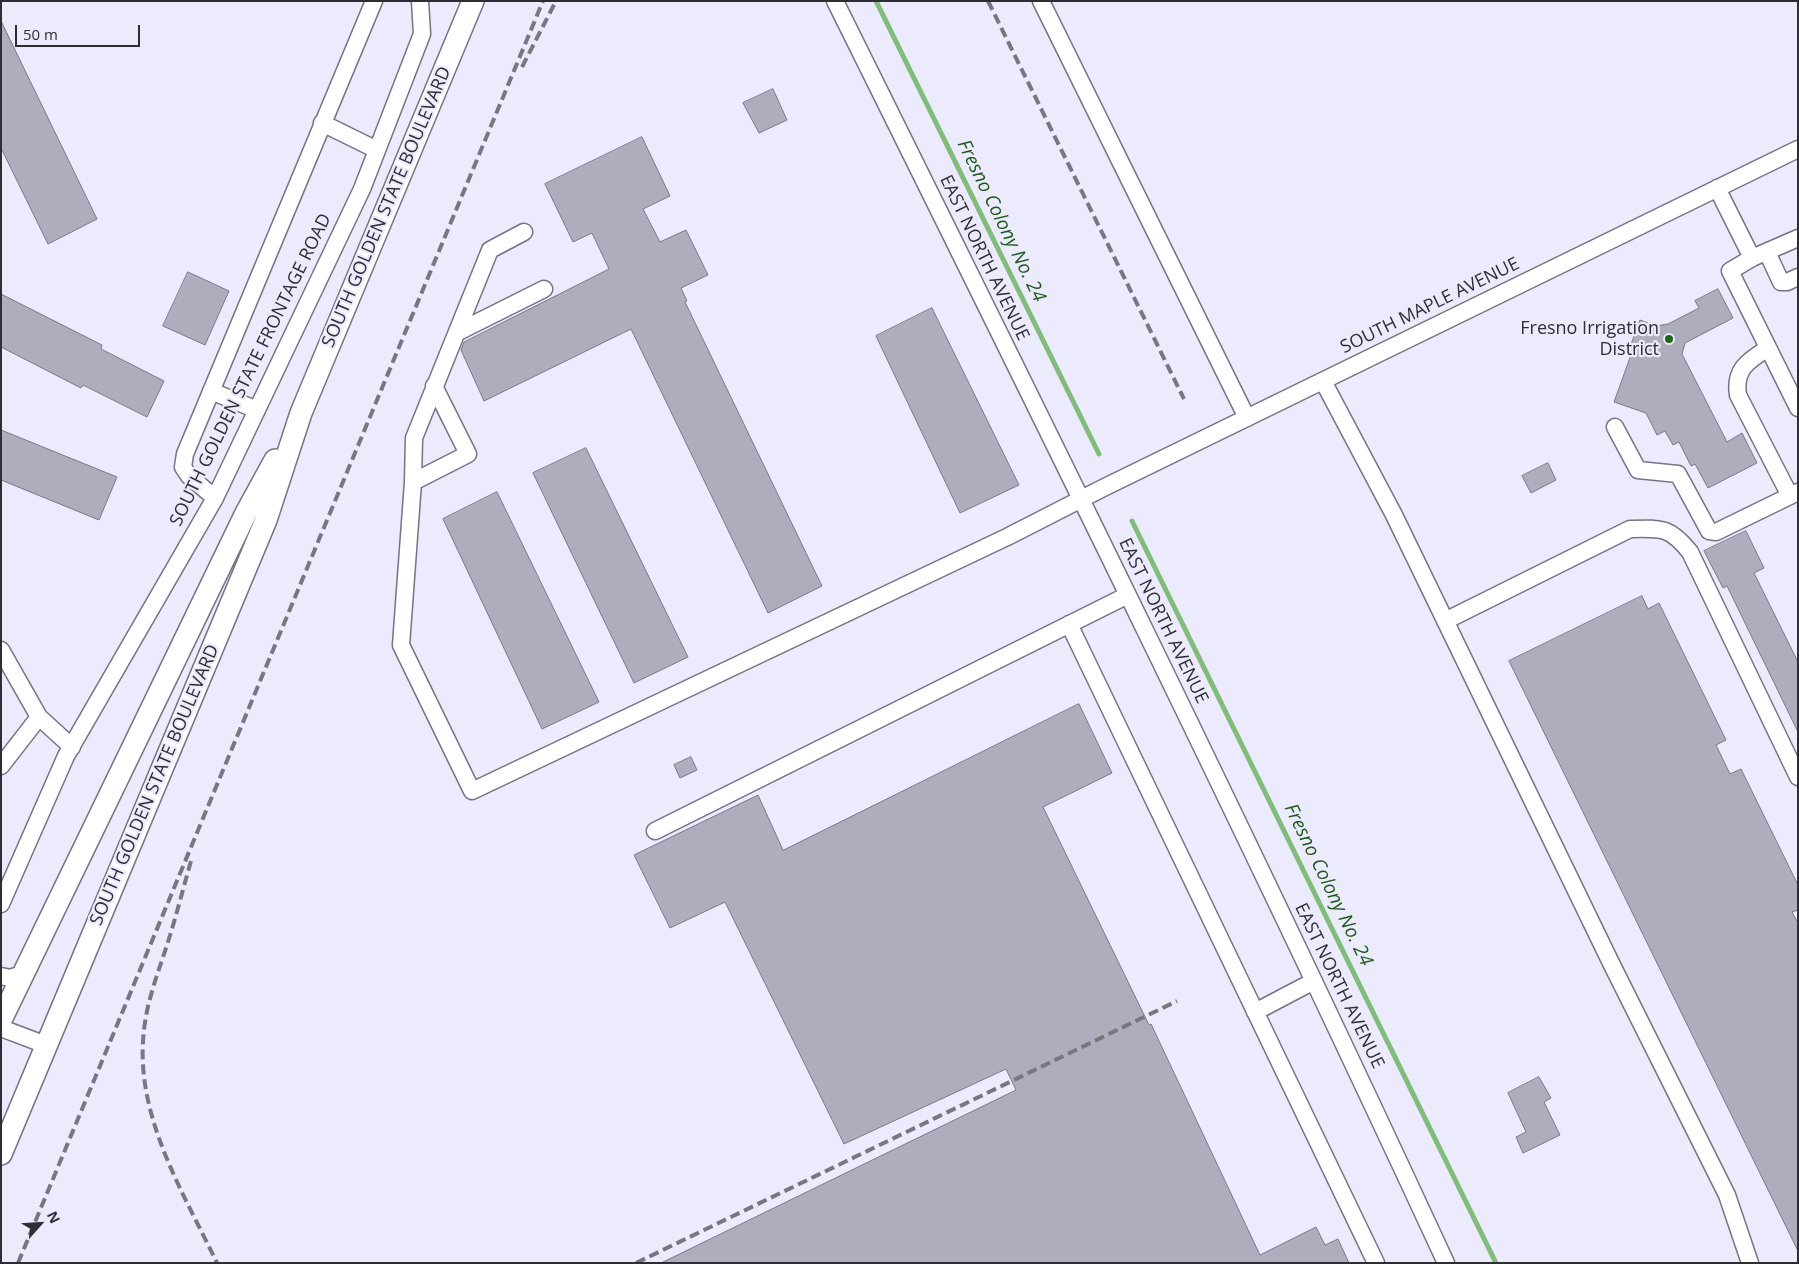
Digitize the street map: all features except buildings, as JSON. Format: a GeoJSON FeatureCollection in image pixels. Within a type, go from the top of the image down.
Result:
{"type":"FeatureCollection","features":[{"type":"Feature","properties":{"kind":"main road","name":"SOUTH GOLDEN STATE BOULEVARD"},"geometry":{"type":"LineString","coordinates":[[1,1154],[266,520],[301,413],[471,5]]}},
{"type":"Feature","properties":{"kind":"main road","name":"SOUTH GOLDEN STATE BOULEVARD"},"geometry":{"type":"LineString","coordinates":[[1,1020],[246,513],[301,413]]}},
{"type":"Feature","properties":{"kind":"street"},"geometry":{"type":"LineString","coordinates":[[215,498],[189,476],[183,467],[185,454],[374,1]]}},
{"type":"Feature","properties":{"kind":"street","name":"SOUTH GOLDEN STATE FRONTAGE ROAD"},"geometry":{"type":"LineString","coordinates":[[1,904],[72,747],[215,498],[362,189],[422,34],[420,1]]}},
{"type":"Feature","properties":{"kind":"street","name":"EAST NORTH AVENUE"},"geometry":{"type":"LineString","coordinates":[[835,1],[1128,595],[1314,981],[1446,1263]]}},
{"type":"Feature","properties":{"kind":"street"},"geometry":{"type":"LineString","coordinates":[[1041,1],[1247,418]]}},
{"type":"Feature","properties":{"kind":"street"},"geometry":{"type":"LineString","coordinates":[[322,123],[377,150]]}},
{"type":"Feature","properties":{"kind":"street","name":"SOUTH MAPLE AVENUE"},"geometry":{"type":"LineString","coordinates":[[413,482],[401,645],[472,791],[1007,537],[1080,499],[1798,149]]}},
{"type":"Feature","properties":{"kind":"street"},"geometry":{"type":"LineString","coordinates":[[1717,188],[1759,255],[1781,282],[1798,278]]}},
{"type":"Feature","properties":{"kind":"street"},"geometry":{"type":"LineString","coordinates":[[434,386],[468,454],[413,482],[414,438],[434,386],[458,332],[490,250],[524,232]]}},
{"type":"Feature","properties":{"kind":"street"},"geometry":{"type":"LineString","coordinates":[[1798,238],[1759,255],[1730,271],[1798,408]]}},
{"type":"Feature","properties":{"kind":"street"},"geometry":{"type":"LineString","coordinates":[[458,332],[544,289]]}},
{"type":"Feature","properties":{"kind":"street"},"geometry":{"type":"LineString","coordinates":[[1616,427],[1638,470],[1673,473],[1682,478],[1708,531],[1716,532],[1794,494],[1738,395],[1736,382],[1740,370],[1750,359],[1768,348]]}},
{"type":"Feature","properties":{"kind":"street"},"geometry":{"type":"LineString","coordinates":[[1323,381],[1394,515],[1727,1195],[1749,1262]]}},
{"type":"Feature","properties":{"kind":"street"},"geometry":{"type":"LineString","coordinates":[[211,391],[257,410]]}},
{"type":"Feature","properties":{"kind":"street"},"geometry":{"type":"LineString","coordinates":[[1445,621],[1630,529],[1662,529],[1669,532],[1677,536],[1690,552],[1798,777]]}},
{"type":"Feature","properties":{"kind":"street"},"geometry":{"type":"LineString","coordinates":[[655,831],[1128,595]]}},
{"type":"Feature","properties":{"kind":"street"},"geometry":{"type":"LineString","coordinates":[[1069,624],[1376,1263]]}},
{"type":"Feature","properties":{"kind":"street"},"geometry":{"type":"LineString","coordinates":[[1,650],[39,717],[72,747]]}},
{"type":"Feature","properties":{"kind":"street"},"geometry":{"type":"LineString","coordinates":[[1,766],[39,717]]}},
{"type":"Feature","properties":{"kind":"street"},"geometry":{"type":"LineString","coordinates":[[1,976],[9,978],[24,974]]}},
{"type":"Feature","properties":{"kind":"street"},"geometry":{"type":"LineString","coordinates":[[1255,1012],[1314,981]]}},
{"type":"Feature","properties":{"kind":"street"},"geometry":{"type":"LineString","coordinates":[[1,1028],[46,1045]]}},
{"type":"Feature","properties":{"kind":"waterway","name":"Fresno Colony No. 24"},"geometry":{"type":"LineString","coordinates":[[876,1],[1099,454]]}},
{"type":"Feature","properties":{"kind":"waterway","name":"Fresno Colony No. 24"},"geometry":{"type":"LineString","coordinates":[[1132,521],[1496,1263]]}},
{"type":"Feature","properties":{"kind":"railway"},"geometry":{"type":"LineString","coordinates":[[18,1263],[543,1]]}},
{"type":"Feature","properties":{"kind":"railway"},"geometry":{"type":"LineString","coordinates":[[522,67],[556,1]]}},
{"type":"Feature","properties":{"kind":"railway"},"geometry":{"type":"LineString","coordinates":[[988,1],[1184,399]]}},
{"type":"Feature","properties":{"kind":"railway"},"geometry":{"type":"LineString","coordinates":[[191,861],[153,987],[144,1030],[143,1061],[146,1092],[153,1121],[176,1179],[217,1263]]}},
{"type":"Feature","properties":{"kind":"railway"},"geometry":{"type":"LineString","coordinates":[[636,1263],[1177,1001]]}},
{"type":"Feature","properties":{"kind":"place","name":"Fresno Irrigation District"},"geometry":{"type":"Point","coordinates":[1669,339]}}]}
